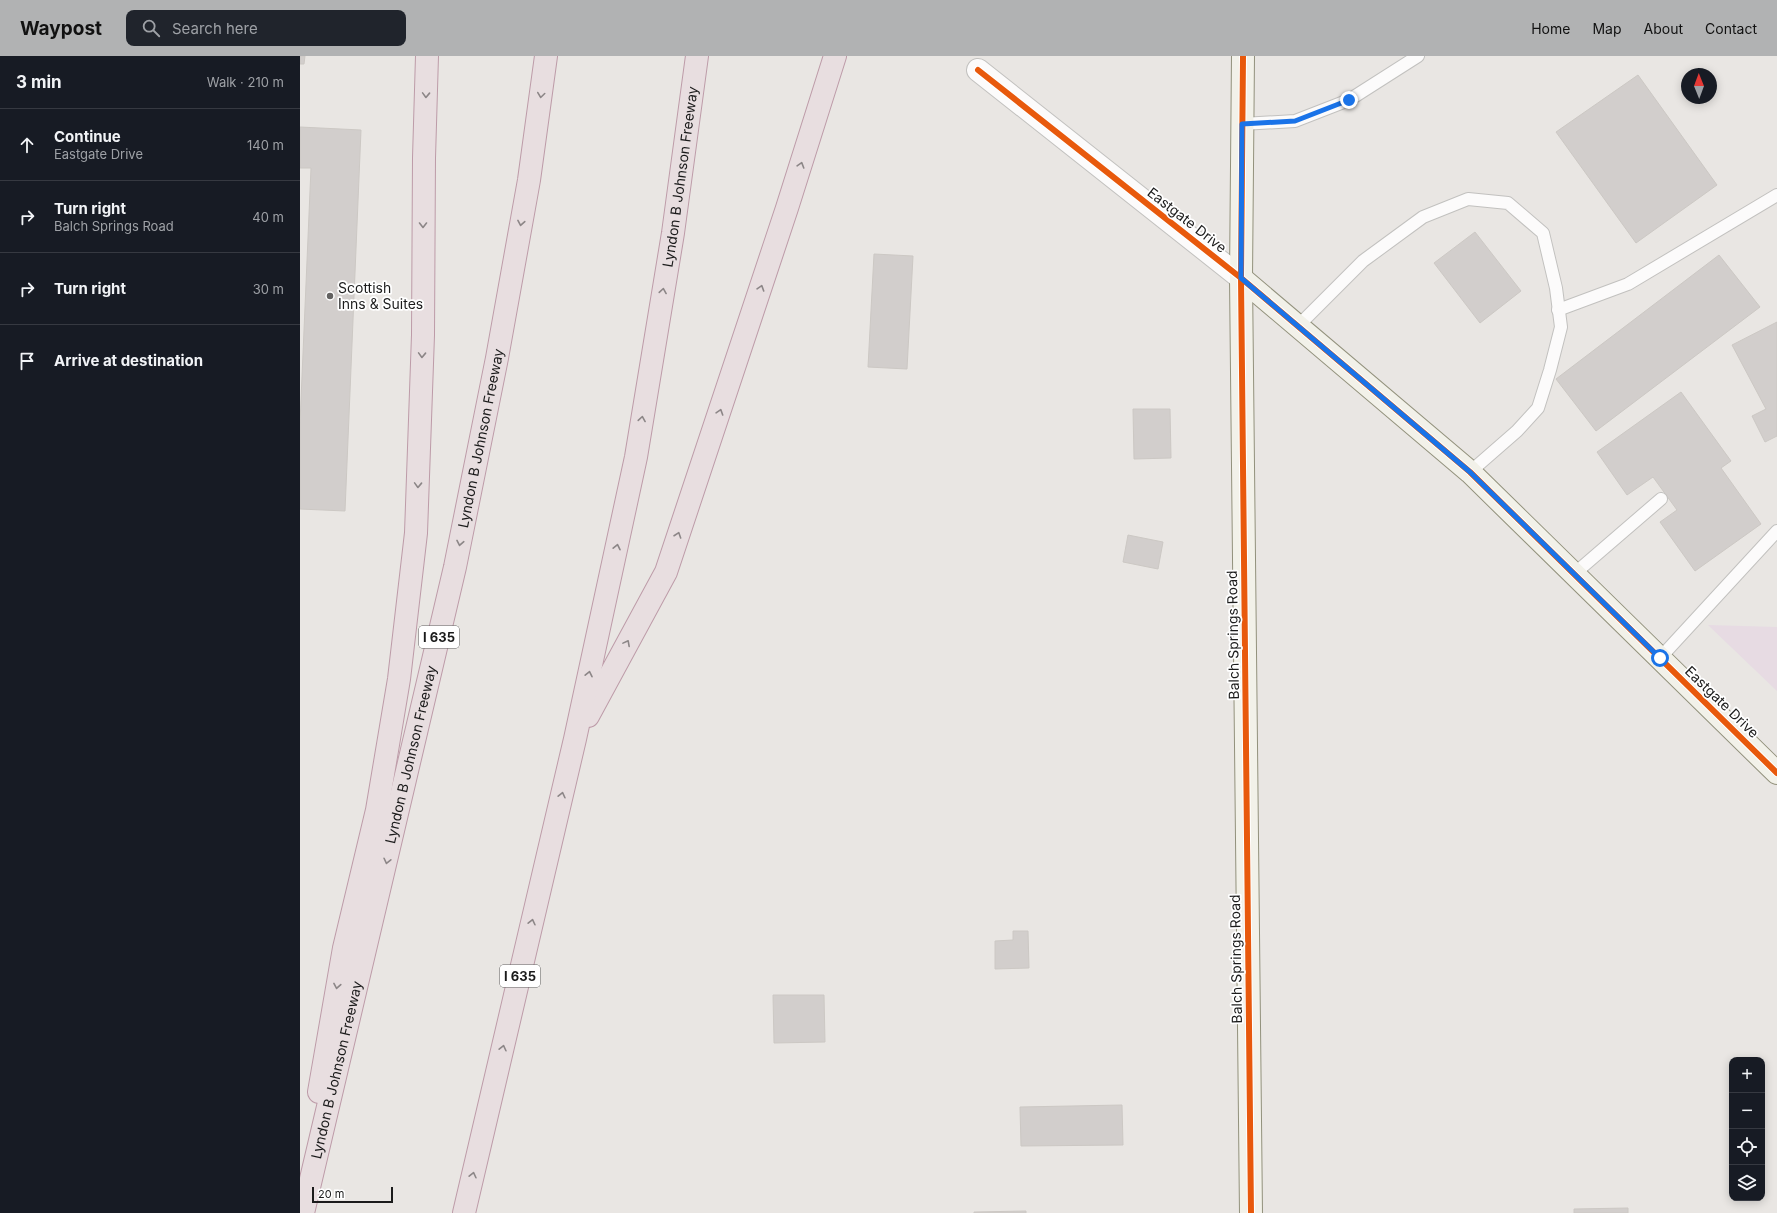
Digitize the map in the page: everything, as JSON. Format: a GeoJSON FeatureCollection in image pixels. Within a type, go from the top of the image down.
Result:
{"type":"FeatureCollection","features":[{"type":"Feature","properties":{"kind":"highway"},"geometry":{"type":"LineString","coordinates":[[300,1213],[344,948],[377,810],[398,679],[416,533],[423,335],[424,158],[428,56]]}},
{"type":"Feature","properties":{"kind":"highway","name":"Lyndon B Johnson Freeway"},"geometry":{"type":"LineString","coordinates":[[304,1213],[455,567],[497,358],[525,203],[546,56]]}},
{"type":"Feature","properties":{"kind":"highway","name":"Lyndon B Johnson Freeway"},"geometry":{"type":"LineString","coordinates":[[464,1213],[575,739],[636,457],[672,233],[697,56]]}},
{"type":"Feature","properties":{"kind":"highway"},"geometry":{"type":"LineString","coordinates":[[575,739],[666,572],[787,208],[835,56]]}},
{"type":"Feature","properties":{"kind":"street","name":"Balch Springs Road"},"geometry":{"type":"LineString","coordinates":[[1243,56],[1241,278],[1251,1213]]}},
{"type":"Feature","properties":{"kind":"street","name":"Eastgate Drive"},"geometry":{"type":"LineString","coordinates":[[978,70],[1241,278],[1470,472],[1777,774]]}},
{"type":"Feature","properties":{"kind":"lane"},"geometry":{"type":"LineString","coordinates":[[1242,124],[1295,121],[1349,100],[1418,56]]}},
{"type":"Feature","properties":{"kind":"lane"},"geometry":{"type":"LineString","coordinates":[[1558,310],[1628,284],[1777,195]]}},
{"type":"Feature","properties":{"kind":"lane"},"geometry":{"type":"LineString","coordinates":[[1298,326],[1346,277],[1369,257],[1423,216],[1468,199],[1508,203],[1543,233],[1556,288],[1561,327],[1538,408],[1517,431],[1470,472]]}},
{"type":"Feature","properties":{"kind":"lane"},"geometry":{"type":"LineString","coordinates":[[1574,574],[1661,499]]}},
{"type":"Feature","properties":{"kind":"lane"},"geometry":{"type":"LineString","coordinates":[[1660,658],[1777,531]]}},
{"type":"Feature","properties":{"kind":"shaded area"},"geometry":{"type":"Polygon","coordinates":[[[1708,625],[1777,627],[1777,691],[1708,625]]]}},
{"type":"Feature","properties":{"kind":"building"},"geometry":{"type":"Polygon","coordinates":[[[300,56],[305,56],[304,64],[300,64],[300,56]]]}},
{"type":"Feature","properties":{"kind":"building"},"geometry":{"type":"Polygon","coordinates":[[[1638,75],[1717,185],[1636,243],[1556,132],[1638,75]]]}},
{"type":"Feature","properties":{"kind":"building","name":"Scottish Inns & Suites"},"geometry":{"type":"Polygon","coordinates":[[[300,127],[361,130],[345,511],[300,509],[300,423],[311,168],[300,168],[300,127]]]}},
{"type":"Feature","properties":{"kind":"building"},"geometry":{"type":"Polygon","coordinates":[[[1475,232],[1521,291],[1480,323],[1434,263],[1475,232]]]}},
{"type":"Feature","properties":{"kind":"building"},"geometry":{"type":"Polygon","coordinates":[[[874,254],[913,256],[907,369],[868,367],[874,254]]]}},
{"type":"Feature","properties":{"kind":"building"},"geometry":{"type":"Polygon","coordinates":[[[1719,255],[1760,307],[1596,431],[1556,379],[1719,255]]]}},
{"type":"Feature","properties":{"kind":"building"},"geometry":{"type":"Polygon","coordinates":[[[1777,322],[1777,436],[1765,442],[1752,416],[1766,409],[1732,345],[1777,322]]]}},
{"type":"Feature","properties":{"kind":"building"},"geometry":{"type":"Polygon","coordinates":[[[1681,392],[1731,461],[1721,468],[1761,524],[1695,571],[1660,522],[1677,510],[1653,477],[1627,495],[1597,452],[1681,392]]]}},
{"type":"Feature","properties":{"kind":"building"},"geometry":{"type":"Polygon","coordinates":[[[1133,409],[1170,409],[1171,458],[1134,459],[1133,409]]]}},
{"type":"Feature","properties":{"kind":"building"},"geometry":{"type":"Polygon","coordinates":[[[1128,535],[1163,542],[1158,569],[1123,562],[1128,535]]]}},
{"type":"Feature","properties":{"kind":"building"},"geometry":{"type":"Polygon","coordinates":[[[1013,931],[1028,931],[1029,968],[995,969],[995,941],[1013,940],[1013,931]]]}},
{"type":"Feature","properties":{"kind":"building"},"geometry":{"type":"Polygon","coordinates":[[[773,995],[824,995],[825,1042],[774,1043],[773,995]]]}},
{"type":"Feature","properties":{"kind":"building"},"geometry":{"type":"Polygon","coordinates":[[[1122,1105],[1123,1145],[1021,1146],[1020,1107],[1122,1105]]]}},
{"type":"Feature","properties":{"kind":"building"},"geometry":{"type":"Polygon","coordinates":[[[1628,1208],[1628,1213],[1574,1213],[1574,1209],[1628,1208]]]}},
{"type":"Feature","properties":{"kind":"building"},"geometry":{"type":"Polygon","coordinates":[[[1026,1211],[1026,1213],[974,1213],[974,1212],[1026,1211]]]}},
{"type":"Feature","properties":{"kind":"cycle path"},"geometry":{"type":"LineString","coordinates":[[1243,56],[1241,278],[1251,1213]]}},
{"type":"Feature","properties":{"kind":"cycle path"},"geometry":{"type":"LineString","coordinates":[[978,70],[1241,278],[1470,472],[1777,773]]}},
{"type":"Feature","properties":{"kind":"place","name":"Scottish Inns & Suites"},"geometry":{"type":"Point","coordinates":[330,296]}},
{"type":"Feature","properties":{"kind":"route"},"geometry":{"type":"LineString","coordinates":[[1349,100],[1295,121],[1242,124],[1241,278],[1470,472],[1660,658]]}}]}
